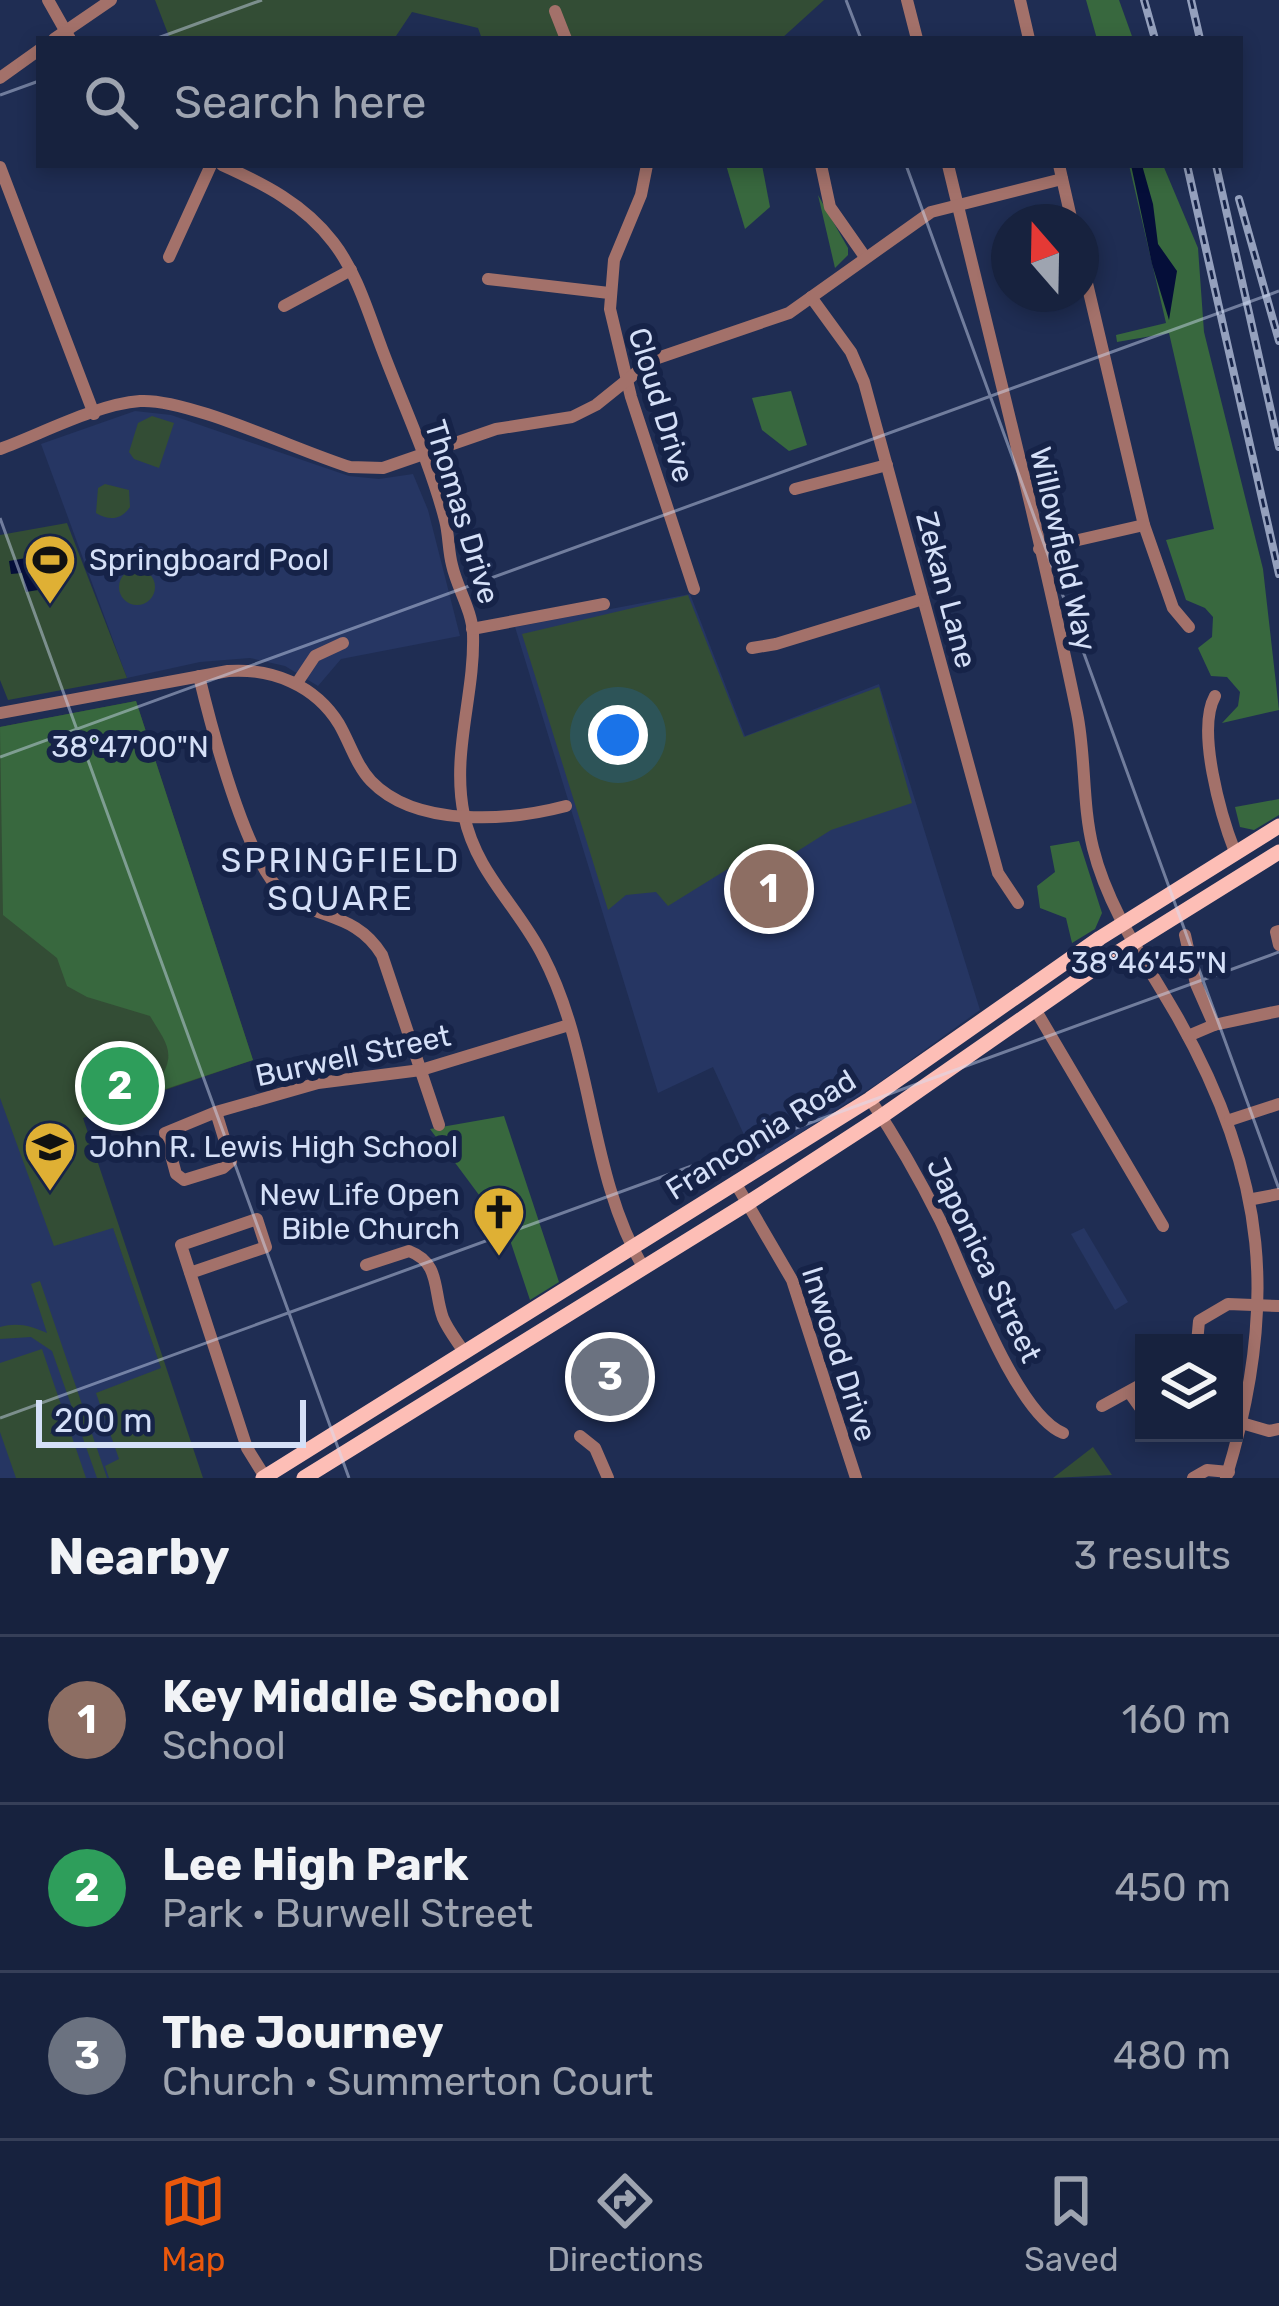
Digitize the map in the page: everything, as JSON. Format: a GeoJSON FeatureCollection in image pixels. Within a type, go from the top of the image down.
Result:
{"type":"FeatureCollection","features":[{"type":"Feature","properties":{"kind":"main road","name":"Franconia Road"},"geometry":{"type":"LineString","coordinates":[[264,1478],[870,1099],[1124,922],[1279,826]]}},
{"type":"Feature","properties":{"kind":"main road","name":"Franconia Road"},"geometry":{"type":"LineString","coordinates":[[304,1478],[882,1117],[1134,941],[1279,852]]}},
{"type":"Feature","properties":{"kind":"main road"},"geometry":{"type":"LineString","coordinates":[[506,1326],[514,1348]]}},
{"type":"Feature","properties":{"kind":"street"},"geometry":{"type":"LineString","coordinates":[[49,0],[63,36],[111,0]]}},
{"type":"Feature","properties":{"kind":"street"},"geometry":{"type":"LineString","coordinates":[[908,0],[916,36]]}},
{"type":"Feature","properties":{"kind":"street"},"geometry":{"type":"LineString","coordinates":[[1020,0],[1028,36]]}},
{"type":"Feature","properties":{"kind":"street"},"geometry":{"type":"LineString","coordinates":[[555,11],[565,36]]}},
{"type":"Feature","properties":{"kind":"street"},"geometry":{"type":"LineString","coordinates":[[0,78],[36,52]]}},
{"type":"Feature","properties":{"kind":"street"},"geometry":{"type":"LineString","coordinates":[[0,167],[94,414]]}},
{"type":"Feature","properties":{"kind":"street"},"geometry":{"type":"LineString","coordinates":[[169,256],[210,168]]}},
{"type":"Feature","properties":{"kind":"street","name":"Thomas Drive"},"geometry":{"type":"LineString","coordinates":[[229,168],[259,182],[313,219],[351,270],[444,514],[452,564],[472,629],[459,766],[464,817],[486,874],[545,960],[591,1096],[612,1197],[644,1267]]}},
{"type":"Feature","properties":{"kind":"street"},"geometry":{"type":"LineString","coordinates":[[259,182],[266,168]]}},
{"type":"Feature","properties":{"kind":"street","name":"Cloud Drive"},"geometry":{"type":"LineString","coordinates":[[646,168],[641,195],[614,260],[609,292],[613,332],[694,589]]}},
{"type":"Feature","properties":{"kind":"street"},"geometry":{"type":"LineString","coordinates":[[822,168],[830,207],[865,256]]}},
{"type":"Feature","properties":{"kind":"street","name":"Willowfield Way"},"geometry":{"type":"LineString","coordinates":[[949,168],[1079,728],[1092,845],[1124,922],[1230,1120],[1253,1199],[1262,1304],[1258,1366],[1227,1475]]}},
{"type":"Feature","properties":{"kind":"street"},"geometry":{"type":"LineString","coordinates":[[0,449],[128,403],[156,402],[350,467],[383,469],[496,429],[572,417],[596,405],[659,356],[775,319],[916,219],[1061,172],[1068,204]]}},
{"type":"Feature","properties":{"kind":"street"},"geometry":{"type":"LineString","coordinates":[[284,306],[351,270]]}},
{"type":"Feature","properties":{"kind":"street"},"geometry":{"type":"LineString","coordinates":[[488,279],[609,292]]}},
{"type":"Feature","properties":{"kind":"street","name":"Zekan Lane"},"geometry":{"type":"LineString","coordinates":[[811,297],[860,368],[998,873],[1018,903]]}},
{"type":"Feature","properties":{"kind":"street"},"geometry":{"type":"LineString","coordinates":[[1094,312],[1144,525],[1173,608],[1189,627]]}},
{"type":"Feature","properties":{"kind":"street"},"geometry":{"type":"LineString","coordinates":[[795,489],[887,465]]}},
{"type":"Feature","properties":{"kind":"street"},"geometry":{"type":"LineString","coordinates":[[1039,549],[1144,525]]}},
{"type":"Feature","properties":{"kind":"street"},"geometry":{"type":"LineString","coordinates":[[752,648],[923,599]]}},
{"type":"Feature","properties":{"kind":"street"},"geometry":{"type":"LineString","coordinates":[[472,629],[604,604]]}},
{"type":"Feature","properties":{"kind":"street"},"geometry":{"type":"LineString","coordinates":[[297,683],[315,656],[343,643]]}},
{"type":"Feature","properties":{"kind":"street"},"geometry":{"type":"LineString","coordinates":[[0,713],[251,670],[297,683],[329,710],[362,769],[382,791],[411,806],[464,817],[513,817],[566,806]]}},
{"type":"Feature","properties":{"kind":"street"},"geometry":{"type":"LineString","coordinates":[[199,676],[261,866],[290,898],[350,922],[375,943],[439,1125]]}},
{"type":"Feature","properties":{"kind":"street"},"geometry":{"type":"LineString","coordinates":[[1215,696],[1209,706],[1210,739],[1220,801],[1235,852]]}},
{"type":"Feature","properties":{"kind":"street"},"geometry":{"type":"LineString","coordinates":[[1279,931],[1279,945]]}},
{"type":"Feature","properties":{"kind":"street"},"geometry":{"type":"LineString","coordinates":[[1185,935],[1196,984],[1214,1025]]}},
{"type":"Feature","properties":{"kind":"street"},"geometry":{"type":"LineString","coordinates":[[1034,1009],[1163,1226]]}},
{"type":"Feature","properties":{"kind":"street"},"geometry":{"type":"LineString","coordinates":[[1188,1036],[1214,1025],[1279,1011]]}},
{"type":"Feature","properties":{"kind":"street","name":"Burwell Street"},"geometry":{"type":"LineString","coordinates":[[216,1112],[231,1161],[184,1180],[176,1174],[165,1132],[216,1112],[318,1083],[421,1070],[569,1024]]}},
{"type":"Feature","properties":{"kind":"street","name":"Japonica Street"},"geometry":{"type":"LineString","coordinates":[[870,1099],[918,1176],[1015,1379],[1042,1420],[1063,1433]]}},
{"type":"Feature","properties":{"kind":"street"},"geometry":{"type":"LineString","coordinates":[[1230,1120],[1279,1104]]}},
{"type":"Feature","properties":{"kind":"street","name":"Inwood Drive"},"geometry":{"type":"LineString","coordinates":[[736,1184],[792,1280],[856,1478]]}},
{"type":"Feature","properties":{"kind":"street"},"geometry":{"type":"LineString","coordinates":[[1253,1199],[1279,1194]]}},
{"type":"Feature","properties":{"kind":"street"},"geometry":{"type":"LineString","coordinates":[[190,1273],[266,1247],[257,1219],[181,1245],[190,1273],[247,1448],[264,1478]]}},
{"type":"Feature","properties":{"kind":"street"},"geometry":{"type":"LineString","coordinates":[[366,1265],[409,1251],[423,1259],[435,1275],[443,1318],[464,1352]]}},
{"type":"Feature","properties":{"kind":"street"},"geometry":{"type":"LineString","coordinates":[[1198,1334],[1199,1321],[1228,1304],[1279,1306]]}},
{"type":"Feature","properties":{"kind":"street"},"geometry":{"type":"LineString","coordinates":[[1102,1406],[1135,1388]]}},
{"type":"Feature","properties":{"kind":"street"},"geometry":{"type":"LineString","coordinates":[[1129,1392],[1135,1400]]}},
{"type":"Feature","properties":{"kind":"street"},"geometry":{"type":"LineString","coordinates":[[1245,1424],[1279,1429]]}},
{"type":"Feature","properties":{"kind":"street"},"geometry":{"type":"LineString","coordinates":[[580,1436],[596,1448],[608,1478]]}},
{"type":"Feature","properties":{"kind":"street"},"geometry":{"type":"LineString","coordinates":[[844,1478],[846,1456]]}},
{"type":"Feature","properties":{"kind":"street"},"geometry":{"type":"LineString","coordinates":[[1193,1478],[1207,1470],[1227,1475]]}},
{"type":"Feature","properties":{"kind":"shaded area"},"geometry":{"type":"Polygon","coordinates":[[[1132,168],[1143,168],[1158,244],[1177,271],[1169,320],[1132,168]]]}},
{"type":"Feature","properties":{"kind":"shaded area"},"geometry":{"type":"Polygon","coordinates":[[[135,411],[171,415],[349,476],[379,479],[413,474],[428,510],[460,636],[341,659],[318,686],[285,666],[250,658],[200,662],[127,678],[41,444],[135,411]]]}},
{"type":"Feature","properties":{"kind":"shaded area"},"geometry":{"type":"Polygon","coordinates":[[[37,556],[41,577],[48,577],[50,588],[26,592],[22,573],[11,574],[9,561],[37,556]]]}},
{"type":"Feature","properties":{"kind":"shaded area"},"geometry":{"type":"Polygon","coordinates":[[[690,594],[745,736],[879,684],[980,1010],[880,1082],[756,1161],[713,1067],[658,1093],[515,627],[690,594]]]}},
{"type":"Feature","properties":{"kind":"shaded area","name":"John R. Lewis High School"},"geometry":{"type":"Polygon","coordinates":[[[36,1002],[199,1478],[0,1478],[0,1018],[36,1002]]]}},
{"type":"Feature","properties":{"kind":"shaded area"},"geometry":{"type":"Polygon","coordinates":[[[1084,1228],[1128,1302],[1115,1310],[1071,1234],[1084,1228]]]}},
{"type":"Feature","properties":{"kind":"green space"},"geometry":{"type":"Polygon","coordinates":[[[155,0],[824,0],[784,36],[481,36],[478,28],[412,12],[396,36],[169,36],[155,0]]]}},
{"type":"Feature","properties":{"kind":"green space"},"geometry":{"type":"Polygon","coordinates":[[[1086,0],[1119,0],[1132,36],[1096,36],[1086,0]]]}},
{"type":"Feature","properties":{"kind":"green space"},"geometry":{"type":"Polygon","coordinates":[[[727,168],[763,168],[770,207],[745,229],[727,168]]]}},
{"type":"Feature","properties":{"kind":"green space"},"geometry":{"type":"Polygon","coordinates":[[[1130,168],[1164,168],[1198,248],[1204,332],[1263,569],[1279,710],[1222,723],[1238,706],[1240,692],[1227,677],[1211,676],[1198,648],[1212,637],[1213,617],[1186,600],[1166,540],[1214,529],[1169,333],[1117,342],[1116,335],[1166,323],[1130,168]]]}},
{"type":"Feature","properties":{"kind":"green space"},"geometry":{"type":"Polygon","coordinates":[[[818,195],[848,248],[848,255],[835,268],[818,195]]]}},
{"type":"Feature","properties":{"kind":"green space"},"geometry":{"type":"Polygon","coordinates":[[[791,391],[807,445],[789,451],[762,430],[752,398],[791,391]]]}},
{"type":"Feature","properties":{"kind":"green space"},"geometry":{"type":"Polygon","coordinates":[[[152,416],[174,423],[159,468],[134,459],[129,452],[138,423],[152,416]]]}},
{"type":"Feature","properties":{"kind":"green space"},"geometry":{"type":"Polygon","coordinates":[[[105,484],[129,490],[130,507],[119,517],[96,513],[98,488],[105,484]]]}},
{"type":"Feature","properties":{"kind":"green space","name":"Springboard Pool"},"geometry":{"type":"Polygon","coordinates":[[[67,523],[127,678],[8,700],[0,680],[0,535],[67,523]]]}},
{"type":"Feature","properties":{"kind":"green space"},"geometry":{"type":"Polygon","coordinates":[[[137,569],[149,575],[155,587],[149,599],[137,605],[125,599],[119,587],[125,575],[137,569]]]}},
{"type":"Feature","properties":{"kind":"green space"},"geometry":{"type":"Polygon","coordinates":[[[688,595],[744,737],[879,687],[912,803],[831,830],[777,864],[765,846],[668,906],[656,892],[626,895],[608,910],[522,634],[688,595]]]}},
{"type":"Feature","properties":{"kind":"green space"},"geometry":{"type":"Polygon","coordinates":[[[136,701],[253,1060],[83,1118],[203,1478],[109,1478],[105,1466],[119,1459],[96,1393],[161,1368],[113,1228],[54,1246],[0,1098],[0,727],[136,701]]]}},
{"type":"Feature","properties":{"kind":"green space"},"geometry":{"type":"Polygon","coordinates":[[[136,701],[253,1060],[96,1112],[90,1098],[161,1077],[168,1060],[167,1046],[150,1016],[67,986],[57,958],[3,915],[0,727],[136,701]]]}},
{"type":"Feature","properties":{"kind":"green space"},"geometry":{"type":"Polygon","coordinates":[[[1279,799],[1279,815],[1254,830],[1240,827],[1235,807],[1279,799]]]}},
{"type":"Feature","properties":{"kind":"green space"},"geometry":{"type":"Polygon","coordinates":[[[1079,841],[1102,913],[1095,929],[1072,943],[1066,918],[1040,908],[1037,886],[1055,872],[1050,846],[1079,841]]]}},
{"type":"Feature","properties":{"kind":"green space"},"geometry":{"type":"Polygon","coordinates":[[[504,1116],[559,1282],[530,1300],[508,1234],[430,1129],[504,1116]]]}},
{"type":"Feature","properties":{"kind":"green space"},"geometry":{"type":"Polygon","coordinates":[[[40,1281],[107,1478],[97,1478],[52,1351],[31,1337],[0,1339],[0,1327],[7,1326],[47,1333],[31,1284],[40,1281]]]}},
{"type":"Feature","properties":{"kind":"green space"},"geometry":{"type":"Polygon","coordinates":[[[42,1349],[86,1478],[16,1478],[0,1432],[0,1363],[42,1349]]]}},
{"type":"Feature","properties":{"kind":"green space"},"geometry":{"type":"Polygon","coordinates":[[[1093,1447],[1112,1475],[1053,1478],[1093,1447]]]}},
{"type":"Feature","properties":{"kind":"railway"},"geometry":{"type":"LineString","coordinates":[[1144,0],[1154,36]]}},
{"type":"Feature","properties":{"kind":"railway"},"geometry":{"type":"LineString","coordinates":[[1191,0],[1199,36]]}},
{"type":"Feature","properties":{"kind":"railway"},"geometry":{"type":"LineString","coordinates":[[1188,168],[1279,574]]}},
{"type":"Feature","properties":{"kind":"railway"},"geometry":{"type":"LineString","coordinates":[[1217,168],[1279,447]]}},
{"type":"Feature","properties":{"kind":"railway"},"geometry":{"type":"LineString","coordinates":[[1239,199],[1279,341]]}},
{"type":"Feature","properties":{"kind":"place","name":"Springboard Pool"},"geometry":{"type":"Point","coordinates":[50,606]}},
{"type":"Feature","properties":{"kind":"place","name":"Key Middle School"},"geometry":{"type":"Point","coordinates":[769,889]}},
{"type":"Feature","properties":{"kind":"place","name":"Lee High Park"},"geometry":{"type":"Point","coordinates":[120,1086]}},
{"type":"Feature","properties":{"kind":"place","name":"John R. Lewis High School"},"geometry":{"type":"Point","coordinates":[50,1193]}},
{"type":"Feature","properties":{"kind":"place","name":"New Life Open Bible Church"},"geometry":{"type":"Point","coordinates":[499,1258]}},
{"type":"Feature","properties":{"kind":"place","name":"The Journey"},"geometry":{"type":"Point","coordinates":[610,1377]}},
{"type":"Feature","properties":{"kind":"district","name":"SPRINGFIELD SQUARE"},"geometry":{"type":"Point","coordinates":[341,879]}}]}
